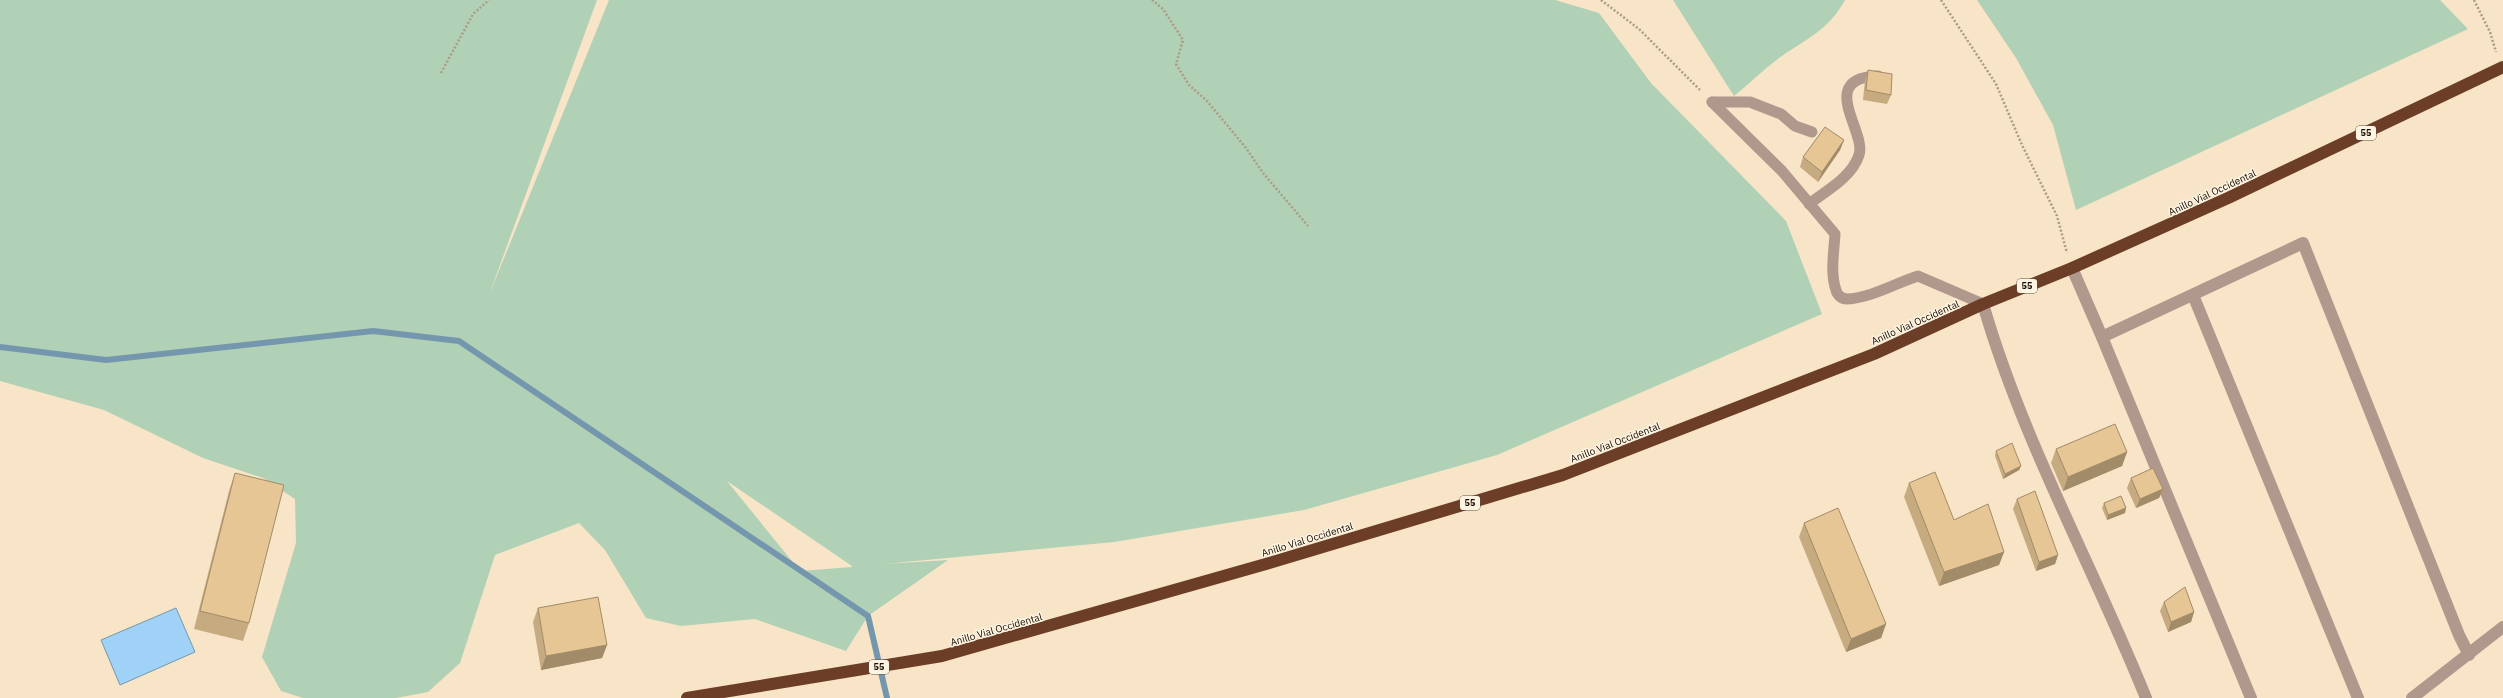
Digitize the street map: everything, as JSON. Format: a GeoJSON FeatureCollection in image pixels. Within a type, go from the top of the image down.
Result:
{"type":"FeatureCollection","features":[{"type":"Feature","properties":{"kind":"highway","name":"Anillo Vial Occidental"},"geometry":{"type":"LineString","coordinates":[[687,698],[942,656],[1276,562],[1563,475],[1874,354],[1983,304],[2072,268],[2228,198],[2502,67]]}},
{"type":"Feature","properties":{"kind":"street"},"geometry":{"type":"LineString","coordinates":[[2102,337],[2303,243],[2456,628],[2469,655]]}},
{"type":"Feature","properties":{"kind":"street"},"geometry":{"type":"LineString","coordinates":[[2072,268],[2251,698]]}},
{"type":"Feature","properties":{"kind":"street"},"geometry":{"type":"LineString","coordinates":[[2193,295],[2358,698]]}},
{"type":"Feature","properties":{"kind":"street"},"geometry":{"type":"LineString","coordinates":[[1983,304],[2000,361],[2024,424],[2146,698]]}},
{"type":"Feature","properties":{"kind":"street"},"geometry":{"type":"LineString","coordinates":[[2412,698],[2503,627]]}},
{"type":"Feature","properties":{"kind":"lane"},"geometry":{"type":"LineString","coordinates":[[1809,204],[1851,170],[1858,159],[1861,144],[1850,117],[1848,93],[1852,84],[1861,78],[1878,76]]}},
{"type":"Feature","properties":{"kind":"lane"},"geometry":{"type":"LineString","coordinates":[[1712,102],[1750,102],[1781,114],[1795,126],[1812,132]]}},
{"type":"Feature","properties":{"kind":"lane"},"geometry":{"type":"LineString","coordinates":[[1712,102],[1782,171],[1835,234],[1833,272],[1836,291],[1840,296],[1846,299],[1863,296],[1918,276],[1983,304]]}},
{"type":"Feature","properties":{"kind":"path"},"geometry":{"type":"LineString","coordinates":[[441,72],[473,14],[489,0]]}},
{"type":"Feature","properties":{"kind":"path"},"geometry":{"type":"LineString","coordinates":[[1152,0],[1163,9],[1183,40],[1176,64],[1189,84],[1207,101],[1246,148],[1263,173],[1308,226]]}},
{"type":"Feature","properties":{"kind":"path"},"geometry":{"type":"LineString","coordinates":[[1601,0],[1609,4],[1639,29],[1712,102]]}},
{"type":"Feature","properties":{"kind":"path"},"geometry":{"type":"LineString","coordinates":[[1941,0],[1996,84],[2022,145],[2057,216],[2072,268]]}},
{"type":"Feature","properties":{"kind":"path"},"geometry":{"type":"LineString","coordinates":[[2474,0],[2490,32],[2502,67]]}},
{"type":"Feature","properties":{"kind":"green space"},"geometry":{"type":"Polygon","coordinates":[[[0,0],[597,0],[489,295],[609,0],[1555,0],[1599,13],[1651,83],[1786,221],[1822,314],[1497,455],[1304,510],[1114,542],[884,564],[948,560],[868,616],[846,651],[755,619],[681,626],[646,618],[605,550],[579,523],[495,555],[460,663],[428,692],[396,698],[303,698],[281,691],[262,657],[296,543],[295,499],[263,478],[203,458],[104,410],[0,381],[0,0]],[[727,481],[800,571],[852,566],[727,481]]]}},
{"type":"Feature","properties":{"kind":"green space"},"geometry":{"type":"Polygon","coordinates":[[[1673,0],[1845,0],[1838,11],[1816,34],[1767,67],[1734,96],[1673,0]]]}},
{"type":"Feature","properties":{"kind":"green space"},"geometry":{"type":"Polygon","coordinates":[[[1977,0],[2440,0],[2468,29],[2076,210],[2053,125],[2016,58],[1977,0]]]}},
{"type":"Feature","properties":{"kind":"water"},"geometry":{"type":"Polygon","coordinates":[[[176,608],[195,652],[120,685],[101,640],[176,608]]]}},
{"type":"Feature","properties":{"kind":"building"},"geometry":{"type":"Polygon","coordinates":[[[1868,70],[1892,74],[1891,95],[1866,90],[1868,70]]]}},
{"type":"Feature","properties":{"kind":"building"},"geometry":{"type":"Polygon","coordinates":[[[1825,127],[1844,140],[1822,172],[1803,157],[1825,127]]]}},
{"type":"Feature","properties":{"kind":"building"},"geometry":{"type":"Polygon","coordinates":[[[2115,424],[2127,452],[2068,477],[2056,449],[2115,424]]]}},
{"type":"Feature","properties":{"kind":"building"},"geometry":{"type":"Polygon","coordinates":[[[2012,443],[2021,466],[2005,474],[1996,451],[2012,443]]]}},
{"type":"Feature","properties":{"kind":"building"},"geometry":{"type":"Polygon","coordinates":[[[2153,468],[2163,489],[2140,499],[2131,478],[2153,468]]]}},
{"type":"Feature","properties":{"kind":"building"},"geometry":{"type":"Polygon","coordinates":[[[1935,472],[1954,520],[1988,504],[2004,552],[1944,572],[1909,483],[1935,472]]]}},
{"type":"Feature","properties":{"kind":"building"},"geometry":{"type":"Polygon","coordinates":[[[235,473],[284,485],[249,623],[200,611],[235,473]]]}},
{"type":"Feature","properties":{"kind":"building"},"geometry":{"type":"Polygon","coordinates":[[[2035,491],[2058,555],[2039,562],[2017,499],[2035,491]]]}},
{"type":"Feature","properties":{"kind":"building"},"geometry":{"type":"Polygon","coordinates":[[[2121,496],[2126,508],[2108,515],[2104,503],[2121,496]]]}},
{"type":"Feature","properties":{"kind":"building"},"geometry":{"type":"Polygon","coordinates":[[[1838,508],[1886,624],[1851,639],[1804,523],[1838,508]]]}},
{"type":"Feature","properties":{"kind":"building"},"geometry":{"type":"Polygon","coordinates":[[[2185,587],[2194,612],[2171,622],[2164,602],[2185,587]]]}},
{"type":"Feature","properties":{"kind":"building"},"geometry":{"type":"Polygon","coordinates":[[[598,597],[607,645],[546,656],[538,608],[598,597]]]}},
{"type":"Feature","properties":{"kind":"waterway"},"geometry":{"type":"LineString","coordinates":[[0,347],[106,360],[373,331],[459,341],[868,616],[887,698]]}}]}
